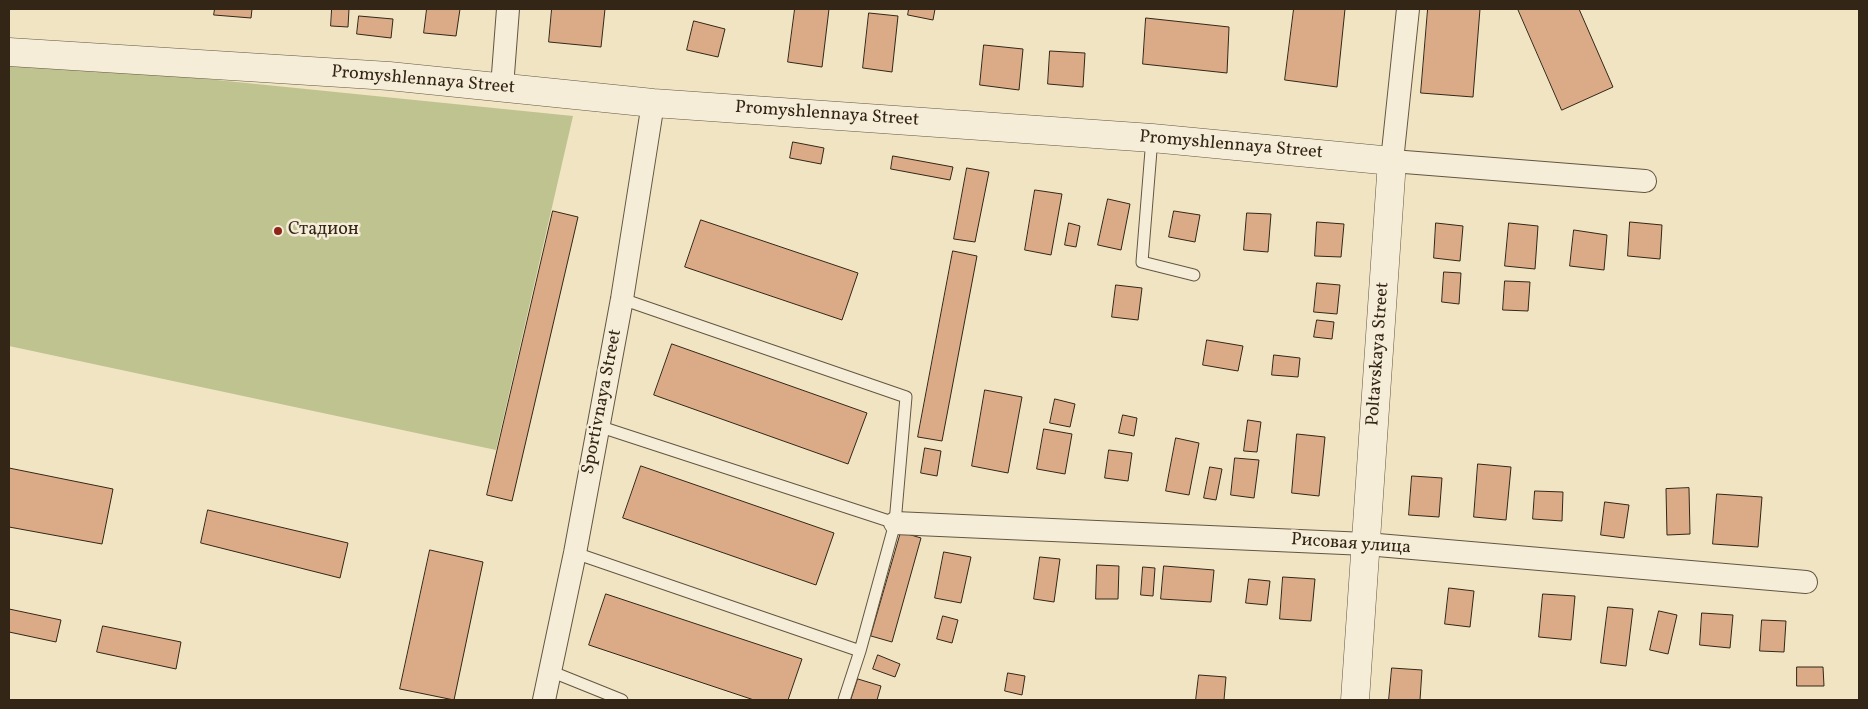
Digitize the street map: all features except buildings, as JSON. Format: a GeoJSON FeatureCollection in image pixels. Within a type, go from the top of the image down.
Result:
{"type":"FeatureCollection","features":[{"type":"Feature","properties":{"kind":"street"},"geometry":{"type":"LineString","coordinates":[[502,87],[508,9]]}},
{"type":"Feature","properties":{"kind":"street","name":"Poltavskaya Street"},"geometry":{"type":"LineString","coordinates":[[1356,700],[1392,161],[1408,9]]}},
{"type":"Feature","properties":{"kind":"street","name":"Promyshlennaya Street"},"geometry":{"type":"LineString","coordinates":[[9,52],[389,76],[653,103],[1152,138],[1392,161],[1645,181]]}},
{"type":"Feature","properties":{"kind":"street","name":"Sportivnaya Street"},"geometry":{"type":"LineString","coordinates":[[544,700],[575,553],[622,299],[653,103]]}},
{"type":"Feature","properties":{"kind":"street","name":"Рисовая улица"},"geometry":{"type":"LineString","coordinates":[[895,523],[1366,544],[1806,582]]}},
{"type":"Feature","properties":{"kind":"lane"},"geometry":{"type":"LineString","coordinates":[[1152,138],[1142,262],[1194,275]]}},
{"type":"Feature","properties":{"kind":"lane"},"geometry":{"type":"LineString","coordinates":[[622,299],[906,397],[895,523],[860,651],[844,700]]}},
{"type":"Feature","properties":{"kind":"lane"},"geometry":{"type":"LineString","coordinates":[[598,426],[895,523]]}},
{"type":"Feature","properties":{"kind":"lane"},"geometry":{"type":"LineString","coordinates":[[575,553],[860,651]]}},
{"type":"Feature","properties":{"kind":"lane"},"geometry":{"type":"LineString","coordinates":[[550,671],[622,700]]}},
{"type":"Feature","properties":{"kind":"green space","name":"Стадион"},"geometry":{"type":"Polygon","coordinates":[[[9,59],[573,116],[496,450],[9,346],[9,59]]]}},
{"type":"Feature","properties":{"kind":"place","name":"Стадион"},"geometry":{"type":"Point","coordinates":[278,231]}}]}
